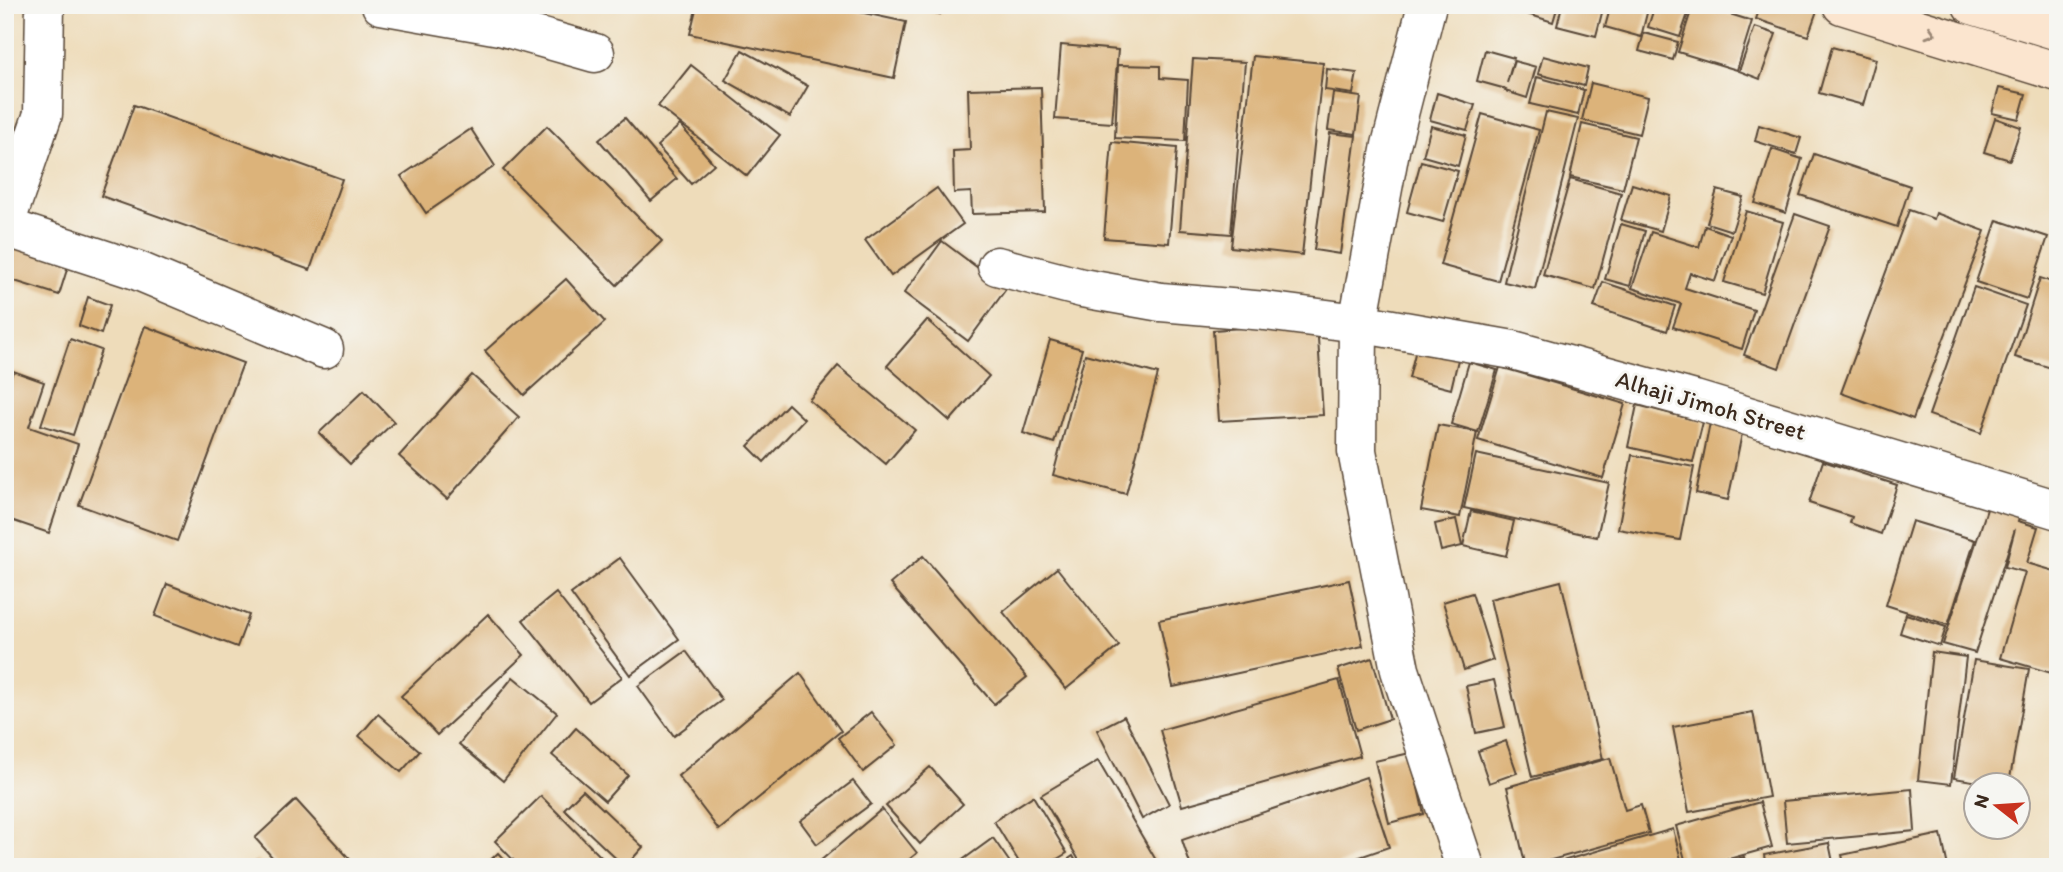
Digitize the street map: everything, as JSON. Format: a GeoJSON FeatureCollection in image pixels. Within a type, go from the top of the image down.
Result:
{"type":"FeatureCollection","features":[{"type":"Feature","properties":{"kind":"main road"},"geometry":{"type":"LineString","coordinates":[[1842,5],[2058,72]]}},
{"type":"Feature","properties":{"kind":"main road"},"geometry":{"type":"LineString","coordinates":[[1972,5],[2058,31]]}},
{"type":"Feature","properties":{"kind":"street"},"geometry":{"type":"LineString","coordinates":[[45,5],[43,114],[5,225],[136,270],[324,349]]}},
{"type":"Feature","properties":{"kind":"street"},"geometry":{"type":"LineString","coordinates":[[381,5],[500,26],[595,53]]}},
{"type":"Feature","properties":{"kind":"street"},"geometry":{"type":"LineString","coordinates":[[1427,5],[1391,145],[1358,323],[1357,451],[1400,670],[1465,867]]}},
{"type":"Feature","properties":{"kind":"street","name":"Alhaji Jimoh Street"},"geometry":{"type":"LineString","coordinates":[[996,266],[1082,288],[1161,302],[1358,323],[1513,349],[1695,400],[2058,510]]}},
{"type":"Feature","properties":{"kind":"building"},"geometry":{"type":"Polygon","coordinates":[[[697,5],[827,5],[906,22],[894,78],[690,34],[697,5]]]}},
{"type":"Feature","properties":{"kind":"building"},"geometry":{"type":"Polygon","coordinates":[[[889,5],[941,5],[940,14],[889,5]]]}},
{"type":"Feature","properties":{"kind":"building"},"geometry":{"type":"Polygon","coordinates":[[[1523,5],[1558,5],[1553,22],[1521,12],[1523,5]]]}},
{"type":"Feature","properties":{"kind":"building"},"geometry":{"type":"Polygon","coordinates":[[[1562,5],[1604,5],[1596,36],[1557,26],[1562,5]]]}},
{"type":"Feature","properties":{"kind":"building"},"geometry":{"type":"Polygon","coordinates":[[[1611,5],[1649,5],[1641,37],[1605,27],[1611,5]]]}},
{"type":"Feature","properties":{"kind":"building"},"geometry":{"type":"Polygon","coordinates":[[[1655,5],[1691,5],[1680,37],[1648,27],[1655,5]]]}},
{"type":"Feature","properties":{"kind":"building"},"geometry":{"type":"Polygon","coordinates":[[[1693,5],[1752,21],[1737,70],[1678,52],[1693,5]]]}},
{"type":"Feature","properties":{"kind":"building"},"geometry":{"type":"Polygon","coordinates":[[[1761,5],[1819,5],[1808,36],[1756,19],[1761,5]]]}},
{"type":"Feature","properties":{"kind":"building"},"geometry":{"type":"Polygon","coordinates":[[[1755,27],[1776,34],[1760,79],[1739,71],[1755,27]]]}},
{"type":"Feature","properties":{"kind":"building"},"geometry":{"type":"Polygon","coordinates":[[[1644,33],[1678,42],[1673,60],[1639,51],[1644,33]]]}},
{"type":"Feature","properties":{"kind":"building"},"geometry":{"type":"Polygon","coordinates":[[[1061,45],[1118,50],[1112,123],[1055,119],[1061,45]]]}},
{"type":"Feature","properties":{"kind":"building"},"geometry":{"type":"Polygon","coordinates":[[[1832,47],[1876,59],[1863,105],[1819,93],[1832,47]]]}},
{"type":"Feature","properties":{"kind":"building"},"geometry":{"type":"Polygon","coordinates":[[[742,50],[808,86],[790,117],[725,80],[742,50]]]}},
{"type":"Feature","properties":{"kind":"building"},"geometry":{"type":"Polygon","coordinates":[[[1485,50],[1514,58],[1507,83],[1514,61],[1536,67],[1527,98],[1477,81],[1485,50]]]}},
{"type":"Feature","properties":{"kind":"building"},"geometry":{"type":"Polygon","coordinates":[[[1253,56],[1323,63],[1302,255],[1231,247],[1253,56]]]}},
{"type":"Feature","properties":{"kind":"building"},"geometry":{"type":"Polygon","coordinates":[[[1543,56],[1588,68],[1584,86],[1538,74],[1543,56]]]}},
{"type":"Feature","properties":{"kind":"building"},"geometry":{"type":"Polygon","coordinates":[[[1193,59],[1245,62],[1231,234],[1180,230],[1193,59]]]}},
{"type":"Feature","properties":{"kind":"building"},"geometry":{"type":"Polygon","coordinates":[[[691,65],[780,135],[747,176],[658,106],[691,65]]]}},
{"type":"Feature","properties":{"kind":"building"},"geometry":{"type":"Polygon","coordinates":[[[1118,65],[1160,66],[1160,78],[1188,80],[1185,141],[1115,138],[1118,65]]]}},
{"type":"Feature","properties":{"kind":"building"},"geometry":{"type":"Polygon","coordinates":[[[1327,69],[1357,73],[1353,94],[1325,90],[1327,69]]]}},
{"type":"Feature","properties":{"kind":"building"},"geometry":{"type":"Polygon","coordinates":[[[1537,77],[1584,90],[1578,115],[1530,104],[1537,77]]]}},
{"type":"Feature","properties":{"kind":"building"},"geometry":{"type":"Polygon","coordinates":[[[1591,83],[1648,97],[1639,134],[1582,120],[1591,83]]]}},
{"type":"Feature","properties":{"kind":"building"},"geometry":{"type":"Polygon","coordinates":[[[1041,87],[1045,212],[972,214],[971,192],[954,193],[953,151],[970,150],[968,89],[1041,87]]]}},
{"type":"Feature","properties":{"kind":"building"},"geometry":{"type":"Polygon","coordinates":[[[1999,88],[2026,94],[2019,119],[1992,113],[1999,88]]]}},
{"type":"Feature","properties":{"kind":"building"},"geometry":{"type":"Polygon","coordinates":[[[1333,93],[1361,97],[1356,134],[1328,130],[1333,93]]]}},
{"type":"Feature","properties":{"kind":"building"},"geometry":{"type":"Polygon","coordinates":[[[1437,93],[1475,105],[1467,130],[1430,120],[1437,93]]]}},
{"type":"Feature","properties":{"kind":"building"},"geometry":{"type":"Polygon","coordinates":[[[134,105],[342,179],[310,270],[101,196],[134,105]]]}},
{"type":"Feature","properties":{"kind":"building"},"geometry":{"type":"Polygon","coordinates":[[[1546,112],[1578,119],[1535,289],[1504,282],[1546,112]]]}},
{"type":"Feature","properties":{"kind":"building"},"geometry":{"type":"Polygon","coordinates":[[[1482,114],[1539,130],[1498,281],[1440,265],[1482,114]]]}},
{"type":"Feature","properties":{"kind":"building"},"geometry":{"type":"Polygon","coordinates":[[[625,118],[677,179],[651,201],[599,140],[625,118]]]}},
{"type":"Feature","properties":{"kind":"building"},"geometry":{"type":"Polygon","coordinates":[[[1995,118],[2021,127],[2010,160],[1984,152],[1995,118]]]}},
{"type":"Feature","properties":{"kind":"building"},"geometry":{"type":"Polygon","coordinates":[[[1582,124],[1636,137],[1623,189],[1570,177],[1582,124]]]}},
{"type":"Feature","properties":{"kind":"building"},"geometry":{"type":"Polygon","coordinates":[[[680,125],[714,164],[691,184],[657,146],[680,125]]]}},
{"type":"Feature","properties":{"kind":"building"},"geometry":{"type":"Polygon","coordinates":[[[1759,125],[1801,138],[1796,154],[1755,141],[1759,125]]]}},
{"type":"Feature","properties":{"kind":"building"},"geometry":{"type":"Polygon","coordinates":[[[547,126],[662,241],[617,285],[503,170],[547,126]]]}},
{"type":"Feature","properties":{"kind":"building"},"geometry":{"type":"Polygon","coordinates":[[[1431,126],[1466,135],[1458,166],[1423,156],[1431,126]]]}},
{"type":"Feature","properties":{"kind":"building"},"geometry":{"type":"Polygon","coordinates":[[[471,129],[495,166],[426,213],[401,176],[471,129]]]}},
{"type":"Feature","properties":{"kind":"building"},"geometry":{"type":"Polygon","coordinates":[[[1330,133],[1356,136],[1340,254],[1314,250],[1330,133]]]}},
{"type":"Feature","properties":{"kind":"building"},"geometry":{"type":"Polygon","coordinates":[[[1112,142],[1177,148],[1169,243],[1104,238],[1112,142]]]}},
{"type":"Feature","properties":{"kind":"building"},"geometry":{"type":"Polygon","coordinates":[[[1772,149],[1802,159],[1786,213],[1755,203],[1772,149]]]}},
{"type":"Feature","properties":{"kind":"building"},"geometry":{"type":"Polygon","coordinates":[[[1814,154],[1910,186],[1897,227],[1800,195],[1814,154]]]}},
{"type":"Feature","properties":{"kind":"building"},"geometry":{"type":"Polygon","coordinates":[[[1421,161],[1458,171],[1443,222],[1407,212],[1421,161]]]}},
{"type":"Feature","properties":{"kind":"building"},"geometry":{"type":"Polygon","coordinates":[[[1570,179],[1621,193],[1595,289],[1543,275],[1570,179]]]}},
{"type":"Feature","properties":{"kind":"building"},"geometry":{"type":"Polygon","coordinates":[[[1632,184],[1671,196],[1661,231],[1621,220],[1632,184]]]}},
{"type":"Feature","properties":{"kind":"building"},"geometry":{"type":"Polygon","coordinates":[[[937,188],[963,224],[891,276],[865,240],[937,188]]]}},
{"type":"Feature","properties":{"kind":"building"},"geometry":{"type":"Polygon","coordinates":[[[1717,190],[1743,197],[1732,231],[1707,223],[1717,190]]]}},
{"type":"Feature","properties":{"kind":"building"},"geometry":{"type":"Polygon","coordinates":[[[1909,210],[1934,219],[1936,213],[1985,231],[1913,419],[1841,393],[1909,210]]]}},
{"type":"Feature","properties":{"kind":"building"},"geometry":{"type":"Polygon","coordinates":[[[1746,211],[1783,222],[1762,293],[1724,282],[1746,211]]]}},
{"type":"Feature","properties":{"kind":"building"},"geometry":{"type":"Polygon","coordinates":[[[1795,214],[1830,226],[1779,368],[1744,355],[1795,214]]]}},
{"type":"Feature","properties":{"kind":"building"},"geometry":{"type":"Polygon","coordinates":[[[1997,220],[2048,237],[2027,299],[1976,282],[1997,220]]]}},
{"type":"Feature","properties":{"kind":"building"},"geometry":{"type":"Polygon","coordinates":[[[1621,224],[1645,231],[1630,286],[1605,279],[1621,224]]]}},
{"type":"Feature","properties":{"kind":"building"},"geometry":{"type":"Polygon","coordinates":[[[1705,226],[1731,235],[1715,281],[1690,273],[1685,288],[1754,310],[1742,349],[1673,327],[1681,304],[1632,288],[1651,232],[1699,247],[1705,226]]]}},
{"type":"Feature","properties":{"kind":"building"},"geometry":{"type":"Polygon","coordinates":[[[5,240],[70,260],[59,295],[5,278],[5,240]]]}},
{"type":"Feature","properties":{"kind":"building"},"geometry":{"type":"Polygon","coordinates":[[[942,241],[1006,289],[968,341],[904,293],[942,241]]]}},
{"type":"Feature","properties":{"kind":"building"},"geometry":{"type":"Polygon","coordinates":[[[2040,278],[2058,284],[2058,370],[2015,357],[2040,278]]]}},
{"type":"Feature","properties":{"kind":"building"},"geometry":{"type":"Polygon","coordinates":[[[566,279],[605,322],[524,395],[485,351],[566,279]]]}},
{"type":"Feature","properties":{"kind":"building"},"geometry":{"type":"Polygon","coordinates":[[[1603,282],[1675,306],[1667,331],[1594,307],[1603,282]]]}},
{"type":"Feature","properties":{"kind":"building"},"geometry":{"type":"Polygon","coordinates":[[[1974,287],[2026,305],[1981,433],[1929,415],[1974,287]]]}},
{"type":"Feature","properties":{"kind":"building"},"geometry":{"type":"Polygon","coordinates":[[[88,297],[110,305],[101,334],[79,326],[88,297]]]}},
{"type":"Feature","properties":{"kind":"building"},"geometry":{"type":"Polygon","coordinates":[[[927,320],[989,376],[950,421],[887,366],[927,320]]]}},
{"type":"Feature","properties":{"kind":"building"},"geometry":{"type":"Polygon","coordinates":[[[1317,323],[1323,415],[1219,421],[1213,330],[1317,323]]]}},
{"type":"Feature","properties":{"kind":"building"},"geometry":{"type":"Polygon","coordinates":[[[145,326],[243,363],[177,541],[79,505],[145,326]]]}},
{"type":"Feature","properties":{"kind":"building"},"geometry":{"type":"Polygon","coordinates":[[[1419,337],[1461,347],[1451,389],[1409,378],[1419,337]]]}},
{"type":"Feature","properties":{"kind":"building"},"geometry":{"type":"Polygon","coordinates":[[[70,339],[101,350],[73,435],[41,425],[70,339]]]}},
{"type":"Feature","properties":{"kind":"building"},"geometry":{"type":"Polygon","coordinates":[[[1050,340],[1082,349],[1054,443],[1023,433],[1050,340]]]}},
{"type":"Feature","properties":{"kind":"building"},"geometry":{"type":"Polygon","coordinates":[[[1085,354],[1158,374],[1126,494],[1053,475],[1085,354]]]}},
{"type":"Feature","properties":{"kind":"building"},"geometry":{"type":"Polygon","coordinates":[[[1469,362],[1497,370],[1478,432],[1451,424],[1469,362]]]}},
{"type":"Feature","properties":{"kind":"building"},"geometry":{"type":"Polygon","coordinates":[[[838,366],[915,430],[886,464],[809,400],[838,366]]]}},
{"type":"Feature","properties":{"kind":"building"},"geometry":{"type":"Polygon","coordinates":[[[1500,367],[1625,404],[1603,478],[1478,440],[1500,367]]]}},
{"type":"Feature","properties":{"kind":"building"},"geometry":{"type":"Polygon","coordinates":[[[13,371],[44,382],[29,427],[78,444],[49,533],[5,518],[5,395],[13,371]]]}},
{"type":"Feature","properties":{"kind":"building"},"geometry":{"type":"Polygon","coordinates":[[[472,375],[519,417],[447,499],[399,456],[472,375]]]}},
{"type":"Feature","properties":{"kind":"building"},"geometry":{"type":"Polygon","coordinates":[[[364,390],[394,422],[350,464],[319,433],[364,390]]]}},
{"type":"Feature","properties":{"kind":"building"},"geometry":{"type":"Polygon","coordinates":[[[788,404],[804,419],[764,462],[748,446],[788,404]]]}},
{"type":"Feature","properties":{"kind":"building"},"geometry":{"type":"Polygon","coordinates":[[[1637,405],[1703,422],[1693,462],[1628,447],[1637,405]]]}},
{"type":"Feature","properties":{"kind":"building"},"geometry":{"type":"Polygon","coordinates":[[[1710,423],[1743,429],[1728,500],[1696,493],[1710,423]]]}},
{"type":"Feature","properties":{"kind":"building"},"geometry":{"type":"Polygon","coordinates":[[[1438,425],[1477,432],[1460,517],[1421,510],[1438,425]]]}},
{"type":"Feature","properties":{"kind":"building"},"geometry":{"type":"Polygon","coordinates":[[[1476,454],[1609,483],[1597,537],[1464,508],[1476,454]]]}},
{"type":"Feature","properties":{"kind":"building"},"geometry":{"type":"Polygon","coordinates":[[[1632,455],[1694,467],[1680,540],[1618,529],[1632,455]]]}},
{"type":"Feature","properties":{"kind":"building"},"geometry":{"type":"Polygon","coordinates":[[[1823,461],[1897,485],[1881,534],[1850,523],[1852,517],[1809,503],[1823,461]]]}},
{"type":"Feature","properties":{"kind":"building"},"geometry":{"type":"Polygon","coordinates":[[[1988,506],[2019,517],[2018,521],[2038,527],[2027,563],[2058,572],[2058,675],[2000,658],[2025,572],[2005,567],[2015,529],[1975,653],[1943,644],[1988,506]]]}},
{"type":"Feature","properties":{"kind":"building"},"geometry":{"type":"Polygon","coordinates":[[[1471,511],[1514,521],[1506,556],[1463,546],[1471,511]]]}},
{"type":"Feature","properties":{"kind":"building"},"geometry":{"type":"Polygon","coordinates":[[[1456,519],[1462,546],[1441,551],[1435,524],[1456,519]]]}},
{"type":"Feature","properties":{"kind":"building"},"geometry":{"type":"Polygon","coordinates":[[[1912,521],[1975,540],[1948,625],[1886,605],[1912,521]]]}},
{"type":"Feature","properties":{"kind":"building"},"geometry":{"type":"Polygon","coordinates":[[[923,556],[1027,677],[994,704],[890,584],[923,556]]]}},
{"type":"Feature","properties":{"kind":"building"},"geometry":{"type":"Polygon","coordinates":[[[620,558],[679,639],[630,675],[571,594],[620,558]]]}},
{"type":"Feature","properties":{"kind":"building"},"geometry":{"type":"Polygon","coordinates":[[[1057,568],[1119,646],[1066,689],[1003,612],[1057,568]]]}},
{"type":"Feature","properties":{"kind":"building"},"geometry":{"type":"Polygon","coordinates":[[[1349,580],[1363,646],[1173,687],[1159,620],[1349,580]]]}},
{"type":"Feature","properties":{"kind":"building"},"geometry":{"type":"Polygon","coordinates":[[[1561,581],[1603,759],[1532,777],[1490,599],[1561,581]]]}},
{"type":"Feature","properties":{"kind":"building"},"geometry":{"type":"Polygon","coordinates":[[[167,584],[249,615],[237,647],[155,616],[167,584]]]}},
{"type":"Feature","properties":{"kind":"building"},"geometry":{"type":"Polygon","coordinates":[[[556,593],[622,677],[589,702],[523,620],[556,593]]]}},
{"type":"Feature","properties":{"kind":"building"},"geometry":{"type":"Polygon","coordinates":[[[1472,593],[1493,660],[1464,670],[1443,602],[1472,593]]]}},
{"type":"Feature","properties":{"kind":"building"},"geometry":{"type":"Polygon","coordinates":[[[488,614],[524,655],[437,735],[401,696],[488,614]]]}},
{"type":"Feature","properties":{"kind":"building"},"geometry":{"type":"Polygon","coordinates":[[[1906,614],[1946,627],[1940,646],[1900,633],[1906,614]]]}},
{"type":"Feature","properties":{"kind":"building"},"geometry":{"type":"Polygon","coordinates":[[[686,651],[722,700],[674,736],[638,686],[686,651]]]}},
{"type":"Feature","properties":{"kind":"building"},"geometry":{"type":"Polygon","coordinates":[[[1932,652],[1966,657],[1951,784],[1918,780],[1932,652]]]}},
{"type":"Feature","properties":{"kind":"building"},"geometry":{"type":"Polygon","coordinates":[[[1372,658],[1390,719],[1356,730],[1338,669],[1372,658]]]}},
{"type":"Feature","properties":{"kind":"building"},"geometry":{"type":"Polygon","coordinates":[[[1974,660],[2029,669],[2011,770],[1962,770],[1962,779],[1954,778],[1974,660]]]}},
{"type":"Feature","properties":{"kind":"building"},"geometry":{"type":"Polygon","coordinates":[[[800,673],[841,731],[719,830],[678,776],[800,673]]]}},
{"type":"Feature","properties":{"kind":"building"},"geometry":{"type":"Polygon","coordinates":[[[513,677],[557,713],[503,781],[459,744],[513,677]]]}},
{"type":"Feature","properties":{"kind":"building"},"geometry":{"type":"Polygon","coordinates":[[[1339,680],[1360,756],[1182,806],[1160,730],[1339,680]]]}},
{"type":"Feature","properties":{"kind":"building"},"geometry":{"type":"Polygon","coordinates":[[[1494,680],[1505,727],[1476,733],[1466,686],[1494,680]]]}},
{"type":"Feature","properties":{"kind":"building"},"geometry":{"type":"Polygon","coordinates":[[[871,712],[897,745],[863,772],[838,738],[871,712]]]}},
{"type":"Feature","properties":{"kind":"building"},"geometry":{"type":"Polygon","coordinates":[[[1753,712],[1769,797],[1689,812],[1673,727],[1753,712]]]}},
{"type":"Feature","properties":{"kind":"building"},"geometry":{"type":"Polygon","coordinates":[[[378,714],[420,751],[401,772],[359,736],[378,714]]]}},
{"type":"Feature","properties":{"kind":"building"},"geometry":{"type":"Polygon","coordinates":[[[1124,716],[1169,804],[1142,819],[1097,730],[1124,716]]]}},
{"type":"Feature","properties":{"kind":"building"},"geometry":{"type":"Polygon","coordinates":[[[576,728],[628,775],[605,801],[552,755],[576,728]]]}},
{"type":"Feature","properties":{"kind":"building"},"geometry":{"type":"Polygon","coordinates":[[[1506,741],[1517,773],[1489,783],[1478,751],[1506,741]]]}},
{"type":"Feature","properties":{"kind":"building"},"geometry":{"type":"Polygon","coordinates":[[[1410,753],[1424,814],[1389,823],[1375,761],[1410,753]]]}},
{"type":"Feature","properties":{"kind":"building"},"geometry":{"type":"Polygon","coordinates":[[[1610,758],[1625,810],[1641,805],[1649,833],[1526,867],[1507,787],[1610,758]]]}},
{"type":"Feature","properties":{"kind":"building"},"geometry":{"type":"Polygon","coordinates":[[[1098,761],[1160,867],[1083,867],[1041,795],[1098,761]]]}},
{"type":"Feature","properties":{"kind":"building"},"geometry":{"type":"Polygon","coordinates":[[[930,767],[963,804],[920,844],[886,806],[930,767]]]}},
{"type":"Feature","properties":{"kind":"building"},"geometry":{"type":"Polygon","coordinates":[[[1366,777],[1389,847],[1331,867],[1191,867],[1182,840],[1366,777]]]}},
{"type":"Feature","properties":{"kind":"building"},"geometry":{"type":"Polygon","coordinates":[[[853,781],[871,804],[817,844],[800,821],[853,781]]]}},
{"type":"Feature","properties":{"kind":"building"},"geometry":{"type":"Polygon","coordinates":[[[1912,789],[1915,831],[1787,843],[1783,801],[1912,789]]]}},
{"type":"Feature","properties":{"kind":"building"},"geometry":{"type":"Polygon","coordinates":[[[583,790],[643,847],[625,867],[564,809],[583,790]]]}},
{"type":"Feature","properties":{"kind":"building"},"geometry":{"type":"Polygon","coordinates":[[[541,796],[611,867],[520,867],[495,841],[541,796]]]}},
{"type":"Feature","properties":{"kind":"building"},"geometry":{"type":"Polygon","coordinates":[[[1033,796],[1067,853],[1044,867],[1022,867],[994,821],[1033,796]]]}},
{"type":"Feature","properties":{"kind":"building"},"geometry":{"type":"Polygon","coordinates":[[[296,800],[357,867],[281,867],[255,838],[296,800]]]}},
{"type":"Feature","properties":{"kind":"building"},"geometry":{"type":"Polygon","coordinates":[[[1760,802],[1772,847],[1700,867],[1687,867],[1676,826],[1760,802]]]}},
{"type":"Feature","properties":{"kind":"building"},"geometry":{"type":"Polygon","coordinates":[[[882,809],[917,853],[900,867],[813,867],[882,809]]]}},
{"type":"Feature","properties":{"kind":"building"},"geometry":{"type":"Polygon","coordinates":[[[1673,829],[1683,867],[1545,867],[1545,866],[1673,829]]]}},
{"type":"Feature","properties":{"kind":"building"},"geometry":{"type":"Polygon","coordinates":[[[1941,834],[1948,867],[1845,867],[1842,855],[1941,834]]]}},
{"type":"Feature","properties":{"kind":"building"},"geometry":{"type":"Polygon","coordinates":[[[993,838],[1013,867],[953,867],[993,838]]]}},
{"type":"Feature","properties":{"kind":"building"},"geometry":{"type":"Polygon","coordinates":[[[1829,843],[1834,867],[1766,867],[1764,855],[1829,843]]]}},
{"type":"Feature","properties":{"kind":"building"},"geometry":{"type":"Polygon","coordinates":[[[498,853],[511,867],[483,867],[498,853]]]}},
{"type":"Feature","properties":{"kind":"building"},"geometry":{"type":"Polygon","coordinates":[[[1073,856],[1079,867],[1057,867],[1073,856]]]}},
{"type":"Feature","properties":{"kind":"building"},"geometry":{"type":"Polygon","coordinates":[[[1744,857],[1747,867],[1712,867],[1712,866],[1744,857]]]}},
{"type":"Feature","properties":{"kind":"building"},"geometry":{"type":"Polygon","coordinates":[[[257,859],[265,867],[249,867],[257,859]]]}}]}
